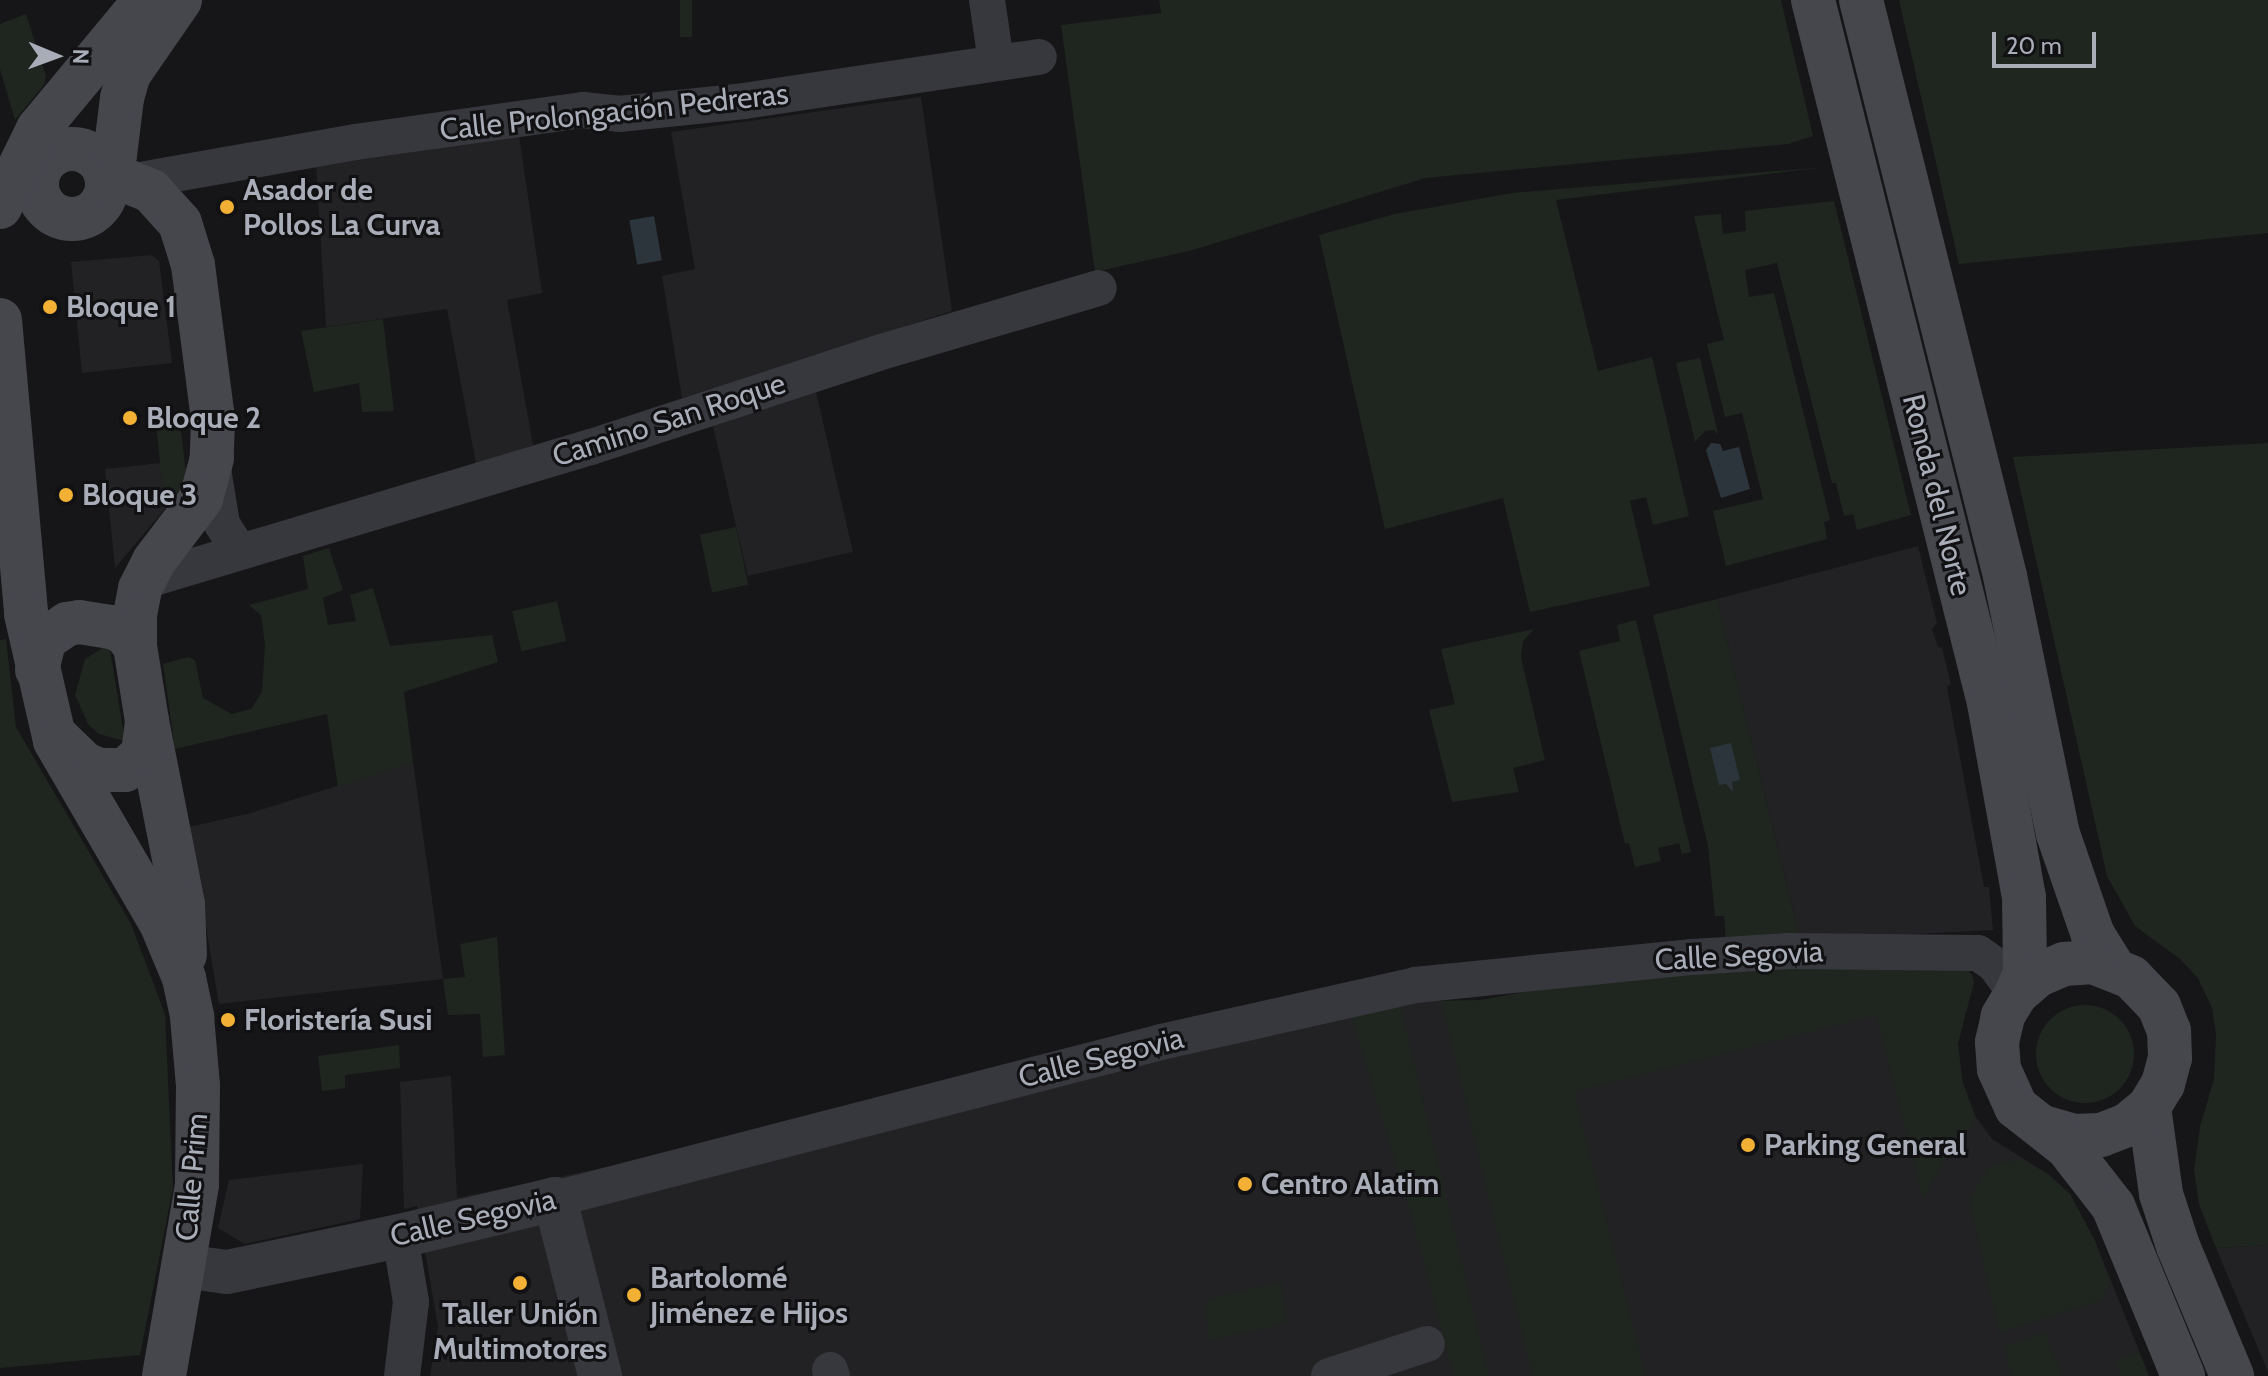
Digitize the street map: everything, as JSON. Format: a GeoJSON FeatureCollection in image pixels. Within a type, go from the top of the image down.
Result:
{"type":"FeatureCollection","features":[{"type":"Feature","properties":{"kind":"main road"},"geometry":{"type":"LineString","coordinates":[[21,187],[145,0]]}},
{"type":"Feature","properties":{"kind":"main road"},"geometry":{"type":"LineString","coordinates":[[143,187],[115,155],[122,98],[129,74],[180,0]]}},
{"type":"Feature","properties":{"kind":"main road","name":"Ronda del Norte"},"geometry":{"type":"LineString","coordinates":[[1813,0],[1992,718],[2024,897],[2025,973],[2016,994]]}},
{"type":"Feature","properties":{"kind":"main road","name":"Ronda del Norte"},"geometry":{"type":"LineString","coordinates":[[1861,0],[2005,576],[2058,834],[2104,952]]}},
{"type":"Feature","properties":{"kind":"main road"},"geometry":{"type":"LineString","coordinates":[[21,187],[60,150],[71,148],[92,154],[143,187]]}},
{"type":"Feature","properties":{"kind":"main road"},"geometry":{"type":"LineString","coordinates":[[21,187],[66,219],[87,216],[143,187]]}},
{"type":"Feature","properties":{"kind":"main road","name":"Calle Prim"},"geometry":{"type":"LineString","coordinates":[[143,187],[193,265],[209,385],[212,458],[201,499],[167,543],[144,581],[135,615],[135,646],[147,721],[183,904],[184,978],[192,1017],[200,1138],[197,1185],[164,1376]]}},
{"type":"Feature","properties":{"kind":"main road","name":"Calle Prim"},"geometry":{"type":"LineString","coordinates":[[0,320],[26,614],[54,735],[78,784],[161,923],[184,978]]}},
{"type":"Feature","properties":{"kind":"main road"},"geometry":{"type":"LineString","coordinates":[[37,670],[45,639],[67,624],[79,622],[111,627],[124,632],[135,646]]}},
{"type":"Feature","properties":{"kind":"main road","name":"Calle Prim"},"geometry":{"type":"LineString","coordinates":[[54,735],[85,764],[99,770],[125,770],[143,754],[147,721]]}},
{"type":"Feature","properties":{"kind":"main road"},"geometry":{"type":"LineString","coordinates":[[2059,1141],[2074,1136],[2101,1135],[2127,1125],[2149,1107],[2163,1084],[2170,1058],[2169,1031],[2159,1006],[2142,985],[2104,952],[2093,962],[2064,964],[2038,975],[2016,994],[2000,1029],[1999,1069],[2016,1107],[2059,1141],[2120,1219],[2183,1376]]}},
{"type":"Feature","properties":{"kind":"main road"},"geometry":{"type":"LineString","coordinates":[[2149,1107],[2161,1194],[2178,1246],[2232,1376]]}},
{"type":"Feature","properties":{"kind":"street"},"geometry":{"type":"LineString","coordinates":[[987,0],[996,62]]}},
{"type":"Feature","properties":{"kind":"street","name":"Calle Prolongación Pedreras"},"geometry":{"type":"LineString","coordinates":[[143,187],[583,110],[619,114],[715,104],[1039,57]]}},
{"type":"Feature","properties":{"kind":"street","name":"Camino San Roque"},"geometry":{"type":"LineString","coordinates":[[144,581],[591,447],[878,353],[1099,288]]}},
{"type":"Feature","properties":{"kind":"street"},"geometry":{"type":"LineString","coordinates":[[212,458],[222,524],[239,551]]}},
{"type":"Feature","properties":{"kind":"street","name":"Calle Segovia"},"geometry":{"type":"LineString","coordinates":[[183,1266],[227,1272],[400,1236],[555,1199],[1161,1042],[1415,985],[1789,951],[1978,953],[1995,965],[2016,994]]}},
{"type":"Feature","properties":{"kind":"street"},"geometry":{"type":"LineString","coordinates":[[555,1199],[600,1376]]}},
{"type":"Feature","properties":{"kind":"street"},"geometry":{"type":"LineString","coordinates":[[400,1236],[411,1302],[402,1376]]}},
{"type":"Feature","properties":{"kind":"street"},"geometry":{"type":"LineString","coordinates":[[1329,1376],[1427,1344]]}},
{"type":"Feature","properties":{"kind":"shaded area"},"geometry":{"type":"Polygon","coordinates":[[[680,0],[692,0],[692,37],[680,37],[680,0]]]}},
{"type":"Feature","properties":{"kind":"shaded area"},"geometry":{"type":"Polygon","coordinates":[[[1159,0],[1781,0],[1813,136],[1788,144],[1425,178],[1193,250],[1095,272],[1061,25],[1161,13],[1159,0]]]}},
{"type":"Feature","properties":{"kind":"shaded area"},"geometry":{"type":"Polygon","coordinates":[[[1899,0],[2268,0],[2268,233],[1959,264],[1899,0]]]}},
{"type":"Feature","properties":{"kind":"shaded area"},"geometry":{"type":"Polygon","coordinates":[[[26,14],[46,76],[44,85],[15,120],[0,69],[0,24],[26,14]]]}},
{"type":"Feature","properties":{"kind":"shaded area"},"geometry":{"type":"Polygon","coordinates":[[[921,97],[952,311],[682,398],[662,276],[695,269],[671,132],[921,97]]]}},
{"type":"Feature","properties":{"kind":"shaded area"},"geometry":{"type":"Polygon","coordinates":[[[519,135],[542,293],[507,300],[533,445],[476,464],[447,309],[326,327],[316,164],[519,135]]]}},
{"type":"Feature","properties":{"kind":"shaded area"},"geometry":{"type":"Polygon","coordinates":[[[1826,167],[1556,200],[1598,371],[1652,357],[1689,516],[1653,525],[1646,497],[1630,501],[1650,586],[1530,612],[1503,498],[1385,529],[1319,235],[1395,214],[1512,193],[1826,167]]]}},
{"type":"Feature","properties":{"kind":"shaded area"},"geometry":{"type":"Polygon","coordinates":[[[1834,201],[1911,515],[1857,530],[1853,514],[1844,516],[1836,483],[1832,483],[1777,263],[1745,270],[1749,297],[1774,293],[1830,520],[1824,522],[1827,539],[1726,566],[1713,511],[1763,499],[1742,413],[1725,417],[1707,344],[1724,340],[1694,216],[1721,214],[1723,234],[1746,231],[1745,211],[1834,201]]]}},
{"type":"Feature","properties":{"kind":"shaded area"},"geometry":{"type":"Polygon","coordinates":[[[654,216],[662,260],[637,265],[629,220],[654,216]]]}},
{"type":"Feature","properties":{"kind":"shaded area"},"geometry":{"type":"Polygon","coordinates":[[[152,255],[159,261],[172,363],[82,373],[71,262],[152,255]]]}},
{"type":"Feature","properties":{"kind":"shaded area"},"geometry":{"type":"Polygon","coordinates":[[[383,319],[394,411],[362,412],[359,383],[314,392],[301,331],[383,319]]]}},
{"type":"Feature","properties":{"kind":"shaded area"},"geometry":{"type":"Polygon","coordinates":[[[1700,358],[1718,434],[1713,430],[1705,431],[1695,442],[1676,363],[1700,358]]]}},
{"type":"Feature","properties":{"kind":"shaded area"},"geometry":{"type":"Polygon","coordinates":[[[816,392],[853,552],[748,576],[711,416],[816,392]]]}},
{"type":"Feature","properties":{"kind":"shaded area"},"geometry":{"type":"Polygon","coordinates":[[[179,414],[187,481],[180,491],[163,491],[155,416],[179,414]]]}},
{"type":"Feature","properties":{"kind":"shaded area"},"geometry":{"type":"Polygon","coordinates":[[[1711,443],[1720,444],[1723,451],[1739,447],[1750,489],[1721,498],[1706,450],[1711,443]]]}},
{"type":"Feature","properties":{"kind":"shaded area"},"geometry":{"type":"Polygon","coordinates":[[[2268,443],[2268,1245],[2216,1248],[2199,1204],[2194,1170],[2200,1127],[2214,1079],[2216,1034],[2212,1008],[2198,978],[2180,959],[2135,926],[2107,876],[2013,457],[2268,443]]]}},
{"type":"Feature","properties":{"kind":"shaded area"},"geometry":{"type":"Polygon","coordinates":[[[161,463],[163,491],[180,491],[115,568],[105,469],[161,463]]]}},
{"type":"Feature","properties":{"kind":"shaded area"},"geometry":{"type":"Polygon","coordinates":[[[736,527],[748,585],[712,592],[700,535],[736,527]]]}},
{"type":"Feature","properties":{"kind":"shaded area"},"geometry":{"type":"Polygon","coordinates":[[[1918,546],[1937,623],[1932,629],[1938,647],[1942,648],[1951,684],[1947,687],[1984,887],[1989,887],[1993,930],[1800,940],[1717,599],[1918,546]]]}},
{"type":"Feature","properties":{"kind":"shaded area"},"geometry":{"type":"Polygon","coordinates":[[[329,548],[343,590],[323,598],[328,625],[356,621],[350,595],[373,588],[390,646],[492,635],[498,662],[404,692],[413,762],[338,787],[327,714],[175,749],[163,664],[188,657],[195,660],[203,698],[232,714],[251,709],[262,692],[265,645],[261,615],[249,605],[308,589],[303,556],[329,548]]]}},
{"type":"Feature","properties":{"kind":"shaded area"},"geometry":{"type":"Polygon","coordinates":[[[1717,599],[1800,940],[1726,943],[1724,916],[1715,916],[1708,846],[1653,615],[1717,599]]]}},
{"type":"Feature","properties":{"kind":"shaded area"},"geometry":{"type":"Polygon","coordinates":[[[557,601],[566,641],[521,651],[512,611],[557,601]]]}},
{"type":"Feature","properties":{"kind":"shaded area"},"geometry":{"type":"Polygon","coordinates":[[[1636,620],[1691,852],[1682,854],[1679,843],[1658,848],[1661,861],[1635,867],[1629,843],[1625,844],[1579,651],[1620,641],[1617,625],[1636,620]]]}},
{"type":"Feature","properties":{"kind":"shaded area"},"geometry":{"type":"Polygon","coordinates":[[[1534,629],[1523,641],[1521,657],[1545,760],[1513,768],[1519,792],[1452,802],[1429,710],[1455,704],[1441,649],[1534,629]]]}},
{"type":"Feature","properties":{"kind":"shaded area"},"geometry":{"type":"Polygon","coordinates":[[[6,639],[16,727],[131,924],[165,1014],[173,1188],[140,1355],[0,1368],[0,640],[6,639]]]}},
{"type":"Feature","properties":{"kind":"shaded area"},"geometry":{"type":"Polygon","coordinates":[[[109,644],[125,741],[99,734],[88,724],[75,695],[85,659],[109,644]]]}},
{"type":"Feature","properties":{"kind":"shaded area"},"geometry":{"type":"Polygon","coordinates":[[[1731,743],[1740,780],[1732,782],[1733,792],[1726,784],[1719,785],[1710,748],[1731,743]]]}},
{"type":"Feature","properties":{"kind":"shaded area"},"geometry":{"type":"Polygon","coordinates":[[[413,762],[443,979],[219,1004],[189,827],[251,813],[413,762]]]}},
{"type":"Feature","properties":{"kind":"shaded area"},"geometry":{"type":"Polygon","coordinates":[[[497,937],[505,1055],[483,1057],[480,1014],[448,1015],[443,979],[465,977],[460,944],[497,937]]]}},
{"type":"Feature","properties":{"kind":"shaded area"},"geometry":{"type":"Polygon","coordinates":[[[1968,967],[1974,982],[1958,1043],[1962,1080],[1975,1116],[1972,1125],[1954,1144],[1923,1199],[1876,1015],[1574,1092],[1646,1376],[1532,1376],[1441,1001],[1481,1000],[1653,969],[1968,967]]]}},
{"type":"Feature","properties":{"kind":"shaded area"},"geometry":{"type":"Polygon","coordinates":[[[1972,974],[1974,982],[1958,1043],[1962,1080],[1975,1116],[1992,1139],[2048,1174],[2070,1194],[2095,1241],[2149,1376],[430,1376],[438,1326],[417,1206],[404,1209],[400,1082],[451,1076],[457,1198],[612,1166],[1023,1066],[1029,1057],[1416,996],[1441,1001],[1481,1000],[1571,983],[1972,974]]]}},
{"type":"Feature","properties":{"kind":"shaded area"},"geometry":{"type":"Polygon","coordinates":[[[1399,1000],[1489,1376],[1454,1376],[1411,1215],[1349,1009],[1399,1000]]]}},
{"type":"Feature","properties":{"kind":"shaded area"},"geometry":{"type":"Polygon","coordinates":[[[2085,1005],[2104,1009],[2120,1019],[2130,1035],[2134,1054],[2130,1073],[2120,1089],[2104,1099],[2085,1103],[2066,1099],[2050,1089],[2040,1073],[2036,1054],[2040,1035],[2050,1019],[2066,1009],[2085,1005]]]}},
{"type":"Feature","properties":{"kind":"shaded area"},"geometry":{"type":"Polygon","coordinates":[[[399,1045],[400,1068],[345,1075],[345,1088],[322,1091],[318,1056],[399,1045]]]}},
{"type":"Feature","properties":{"kind":"shaded area"},"geometry":{"type":"Polygon","coordinates":[[[2023,1160],[2048,1174],[2070,1194],[2095,1241],[2110,1282],[2102,1300],[1999,1333],[1969,1200],[1987,1169],[2001,1162],[2023,1160]]]}},
{"type":"Feature","properties":{"kind":"shaded area"},"geometry":{"type":"Polygon","coordinates":[[[363,1164],[360,1219],[245,1244],[218,1228],[229,1180],[363,1164]]]}},
{"type":"Feature","properties":{"kind":"shaded area"},"geometry":{"type":"Polygon","coordinates":[[[2268,1245],[2268,1372],[2216,1248],[2268,1245]]]}},
{"type":"Feature","properties":{"kind":"shaded area"},"geometry":{"type":"Polygon","coordinates":[[[1281,1282],[1287,1323],[1209,1341],[1205,1307],[1210,1298],[1281,1282]]]}},
{"type":"Feature","properties":{"kind":"shaded area"},"geometry":{"type":"Polygon","coordinates":[[[2044,1332],[2063,1376],[2011,1376],[2005,1347],[2044,1332]]]}},
{"type":"Feature","properties":{"kind":"shaded area"},"geometry":{"type":"Polygon","coordinates":[[[2139,1352],[2149,1376],[2122,1376],[2115,1360],[2139,1352]]]}},
{"type":"Feature","properties":{"kind":"place","name":"Asador de Pollos La Curva"},"geometry":{"type":"Point","coordinates":[227,207]}},
{"type":"Feature","properties":{"kind":"place","name":"Bloque 1"},"geometry":{"type":"Point","coordinates":[50,307]}},
{"type":"Feature","properties":{"kind":"place","name":"Bloque 2"},"geometry":{"type":"Point","coordinates":[130,418]}},
{"type":"Feature","properties":{"kind":"place","name":"Bloque 3"},"geometry":{"type":"Point","coordinates":[66,495]}},
{"type":"Feature","properties":{"kind":"place","name":"Floristería Susi"},"geometry":{"type":"Point","coordinates":[228,1020]}},
{"type":"Feature","properties":{"kind":"place","name":"Parking General"},"geometry":{"type":"Point","coordinates":[1748,1145]}},
{"type":"Feature","properties":{"kind":"place","name":"Centro Alatim"},"geometry":{"type":"Point","coordinates":[1245,1184]}},
{"type":"Feature","properties":{"kind":"place","name":"Taller Unión Multimotores"},"geometry":{"type":"Point","coordinates":[520,1283]}},
{"type":"Feature","properties":{"kind":"place","name":"Bartolomé Jiménez e Hijos"},"geometry":{"type":"Point","coordinates":[634,1295]}}]}
